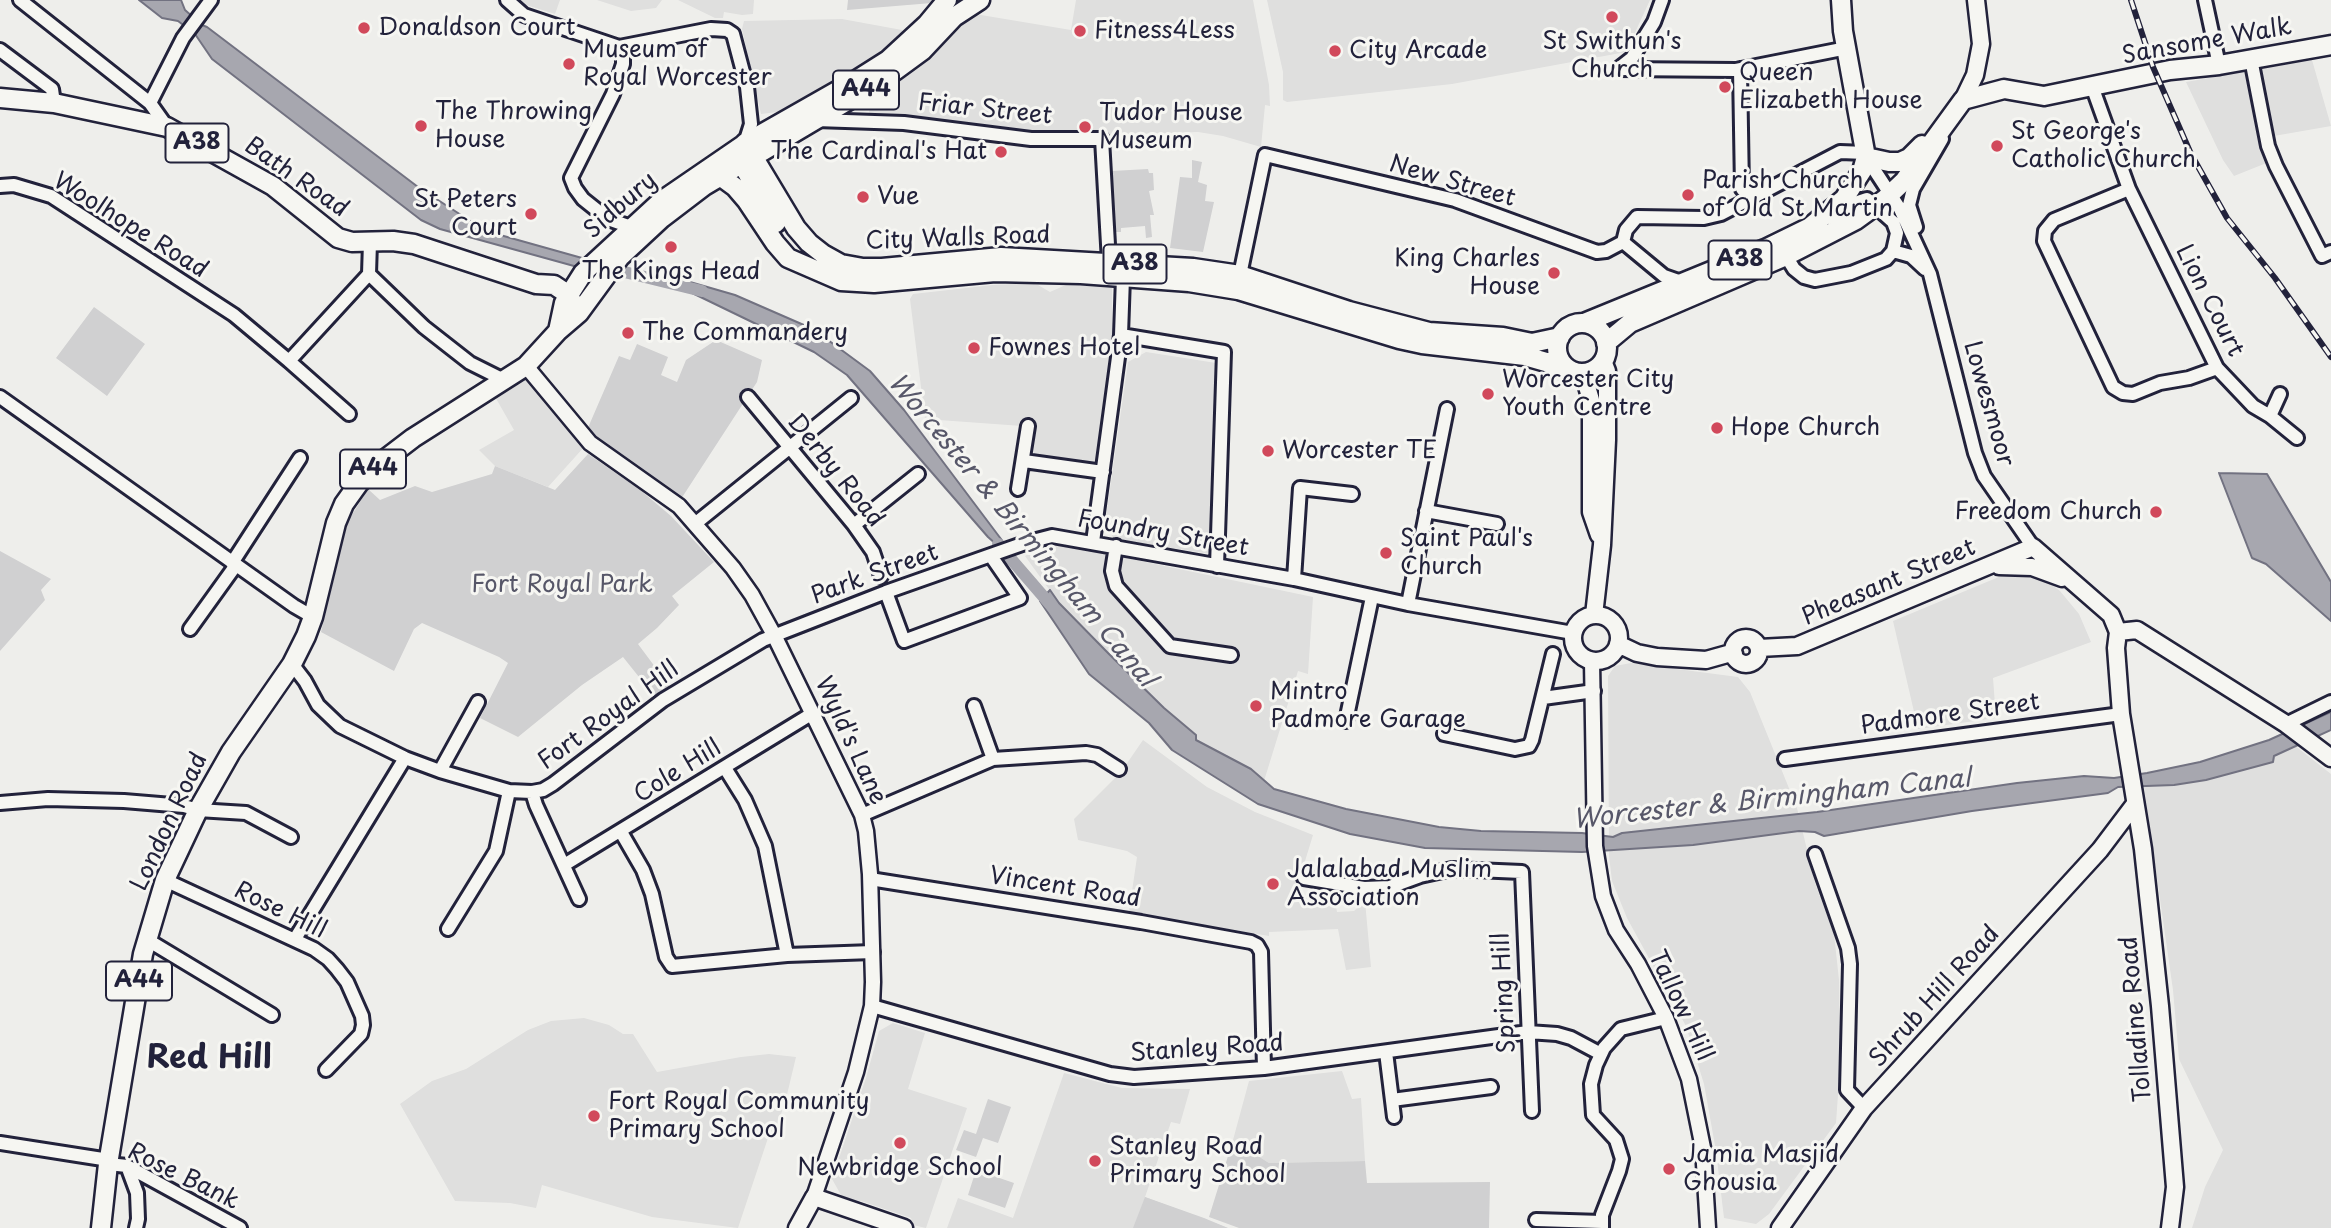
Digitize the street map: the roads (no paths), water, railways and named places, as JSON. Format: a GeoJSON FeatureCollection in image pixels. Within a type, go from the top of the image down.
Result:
{"type":"FeatureCollection","features":[{"type":"Feature","properties":{"kind":"main road","name":"A44"},"geometry":{"type":"LineString","coordinates":[[747,155],[888,60],[928,24],[947,0]]}},
{"type":"Feature","properties":{"kind":"main road"},"geometry":{"type":"LineString","coordinates":[[1841,0],[1866,155],[1889,162],[1900,162],[1909,158],[1958,107],[1975,75],[1981,44],[1976,0]]}},
{"type":"Feature","properties":{"kind":"main road","name":"A44"},"geometry":{"type":"LineString","coordinates":[[747,155],[901,68],[922,51],[954,17],[974,4]]}},
{"type":"Feature","properties":{"kind":"main road","name":"Sansome Walk"},"geometry":{"type":"LineString","coordinates":[[1958,107],[2004,89],[2044,96],[2170,70],[2219,65],[2331,45]]}},
{"type":"Feature","properties":{"kind":"main road","name":"Bath Road"},"geometry":{"type":"LineString","coordinates":[[0,98],[54,103],[167,127],[273,186],[338,238],[370,242]]}},
{"type":"Feature","properties":{"kind":"main road","name":"A38"},"geometry":{"type":"LineString","coordinates":[[1575,371],[1597,368],[1605,352],[1630,323],[1786,256],[1856,220],[1904,181],[1958,107]]}},
{"type":"Feature","properties":{"kind":"main road","name":"Sidbury"},"geometry":{"type":"LineString","coordinates":[[612,251],[747,155]]}},
{"type":"Feature","properties":{"kind":"main road","name":"Sidbury"},"geometry":{"type":"LineString","coordinates":[[497,384],[526,366],[558,331],[568,301],[593,278],[632,227],[660,202],[747,155]]}},
{"type":"Feature","properties":{"kind":"main road","name":"City Walls Road"},"geometry":{"type":"LineString","coordinates":[[747,155],[796,228],[822,254],[841,264],[882,268],[1001,257],[1193,268],[1240,275],[1349,311],[1429,332],[1503,337],[1532,343],[1560,337]]}},
{"type":"Feature","properties":{"kind":"main road","name":"City Walls Road"},"geometry":{"type":"LineString","coordinates":[[747,155],[782,233],[810,267]]}},
{"type":"Feature","properties":{"kind":"main road","name":"A38"},"geometry":{"type":"LineString","coordinates":[[1560,337],[1575,324],[1584,323],[1684,283],[1810,227],[1849,194],[1862,171],[1866,155]]}},
{"type":"Feature","properties":{"kind":"main road","name":"City Walls Road"},"geometry":{"type":"LineString","coordinates":[[720,176],[735,187],[747,201],[788,258],[841,281],[858,283],[995,272],[1189,282],[1237,290],[1399,339],[1525,356],[1575,371]]}},
{"type":"Feature","properties":{"kind":"main road","name":"A38"},"geometry":{"type":"LineString","coordinates":[[370,242],[414,244],[536,284],[554,285],[568,301]]}},
{"type":"Feature","properties":{"kind":"main road"},"geometry":{"type":"LineString","coordinates":[[1584,323],[1596,328],[1605,352],[1607,371],[1607,440],[1594,615]]}},
{"type":"Feature","properties":{"kind":"main road"},"geometry":{"type":"LineString","coordinates":[[1560,337],[1557,352],[1561,362],[1575,371],[1591,401],[1591,512],[1601,540]]}},
{"type":"Feature","properties":{"kind":"main road","name":"London Road"},"geometry":{"type":"LineString","coordinates":[[101,1228],[109,1162],[146,939],[166,880],[198,810],[231,752],[292,664],[313,617],[330,542],[344,504],[374,467],[497,384]]}},
{"type":"Feature","properties":{"kind":"main road"},"geometry":{"type":"LineString","coordinates":[[2033,547],[2111,615],[2118,632],[2137,630],[2288,726],[2326,755]]}},
{"type":"Feature","properties":{"kind":"main road","name":"Pheasant Street"},"geometry":{"type":"LineString","coordinates":[[1618,644],[1637,653],[1657,657],[1706,660],[1734,654],[1739,662],[1748,664],[1758,657],[1759,648],[1797,646],[2033,547]]}},
{"type":"Feature","properties":{"kind":"main road"},"geometry":{"type":"LineString","coordinates":[[1989,566],[2032,567],[2076,583]]}},
{"type":"Feature","properties":{"kind":"main road"},"geometry":{"type":"LineString","coordinates":[[1594,615],[1602,616],[1615,625],[1618,644],[1609,657],[1592,661],[1578,653],[1573,644],[1573,632],[1582,620],[1594,615]]}},
{"type":"Feature","properties":{"kind":"main road","name":"Tolladine Road"},"geometry":{"type":"LineString","coordinates":[[2118,632],[2116,648],[2121,714],[2147,887],[2175,1178],[2170,1228]]}},
{"type":"Feature","properties":{"kind":"main road","name":"Shrub Hill Road"},"geometry":{"type":"LineString","coordinates":[[1780,1228],[1864,1108],[2100,850],[2134,801]]}},
{"type":"Feature","properties":{"kind":"main road"},"geometry":{"type":"LineString","coordinates":[[814,1197],[904,1228]]}},
{"type":"Feature","properties":{"kind":"main road","name":"Wyld's Lane"},"geometry":{"type":"LineString","coordinates":[[797,1228],[814,1197]]}},
{"type":"Feature","properties":{"kind":"street"},"geometry":{"type":"LineString","coordinates":[[20,0],[150,103],[167,127]]}},
{"type":"Feature","properties":{"kind":"street"},"geometry":{"type":"LineString","coordinates":[[150,103],[183,38],[211,0]]}},
{"type":"Feature","properties":{"kind":"street"},"geometry":{"type":"LineString","coordinates":[[506,0],[524,15],[619,47],[710,29],[720,29],[733,34],[747,87],[751,124],[747,155]]}},
{"type":"Feature","properties":{"kind":"street"},"geometry":{"type":"LineString","coordinates":[[1662,0],[1654,22],[1632,58],[1618,69],[1740,69],[1847,48]]}},
{"type":"Feature","properties":{"kind":"street"},"geometry":{"type":"LineString","coordinates":[[2205,0],[2219,65]]}},
{"type":"Feature","properties":{"kind":"street"},"geometry":{"type":"LineString","coordinates":[[619,47],[623,54],[623,64],[614,94],[571,178],[583,199],[608,219],[632,227]]}},
{"type":"Feature","properties":{"kind":"street"},"geometry":{"type":"LineString","coordinates":[[0,50],[52,89],[54,103]]}},
{"type":"Feature","properties":{"kind":"street"},"geometry":{"type":"LineString","coordinates":[[2250,59],[2268,146],[2276,166],[2326,254]]}},
{"type":"Feature","properties":{"kind":"street"},"geometry":{"type":"LineString","coordinates":[[1740,69],[1742,189],[1751,197]]}},
{"type":"Feature","properties":{"kind":"street","name":"Lion Court"},"geometry":{"type":"LineString","coordinates":[[2092,86],[2129,189],[2217,368],[2253,406],[2270,416],[2297,439]]}},
{"type":"Feature","properties":{"kind":"street"},"geometry":{"type":"LineString","coordinates":[[853,96],[850,104],[852,111],[863,121]]}},
{"type":"Feature","properties":{"kind":"street","name":"Lowesmoor"},"geometry":{"type":"LineString","coordinates":[[1958,107],[1913,189],[1909,205],[1928,268],[1975,453],[1984,476],[2033,547]]}},
{"type":"Feature","properties":{"kind":"street","name":"Friar Street"},"geometry":{"type":"LineString","coordinates":[[813,120],[904,122],[1031,139],[1102,139],[1109,262]]}},
{"type":"Feature","properties":{"kind":"street"},"geometry":{"type":"LineString","coordinates":[[1684,283],[1664,276],[1623,242],[1626,230],[1637,217],[1704,218],[1721,214],[1840,152],[1866,155]]}},
{"type":"Feature","properties":{"kind":"street","name":"New Street"},"geometry":{"type":"LineString","coordinates":[[1240,275],[1265,155],[1455,200],[1597,252],[1606,251],[1623,242]]}},
{"type":"Feature","properties":{"kind":"street","name":"Lowesmoor"},"geometry":{"type":"LineString","coordinates":[[1866,155],[1891,194],[1928,268]]}},
{"type":"Feature","properties":{"kind":"street","name":"Woolhope Road"},"geometry":{"type":"LineString","coordinates":[[0,186],[15,185],[51,196],[234,315],[349,414]]}},
{"type":"Feature","properties":{"kind":"street"},"geometry":{"type":"LineString","coordinates":[[2129,189],[2054,220],[2045,230],[2044,241],[2113,387],[2123,393],[2133,394],[2160,383],[2189,378],[2217,368]]}},
{"type":"Feature","properties":{"kind":"street"},"geometry":{"type":"LineString","coordinates":[[1786,256],[1801,275],[1815,280],[1851,273],[1886,259],[1893,251],[1897,238],[1896,229],[1887,215],[1865,199],[1810,227]]}},
{"type":"Feature","properties":{"kind":"street"},"geometry":{"type":"LineString","coordinates":[[608,219],[612,251]]}},
{"type":"Feature","properties":{"kind":"street"},"geometry":{"type":"LineString","coordinates":[[289,361],[369,274],[370,242]]}},
{"type":"Feature","properties":{"kind":"street"},"geometry":{"type":"LineString","coordinates":[[1893,251],[1911,256],[1928,268]]}},
{"type":"Feature","properties":{"kind":"street"},"geometry":{"type":"LineString","coordinates":[[369,274],[424,327],[497,384]]}},
{"type":"Feature","properties":{"kind":"street"},"geometry":{"type":"LineString","coordinates":[[1093,542],[1121,335],[1123,277]]}},
{"type":"Feature","properties":{"kind":"street"},"geometry":{"type":"LineString","coordinates":[[1121,335],[1224,352],[1217,566]]}},
{"type":"Feature","properties":{"kind":"street","name":"Wyld's Lane"},"geometry":{"type":"LineString","coordinates":[[526,366],[590,443],[679,506],[696,523],[752,595],[862,816],[870,879],[872,1006],[846,1106],[814,1197]]}},
{"type":"Feature","properties":{"kind":"street"},"geometry":{"type":"LineString","coordinates":[[2270,416],[2280,394]]}},
{"type":"Feature","properties":{"kind":"street"},"geometry":{"type":"LineString","coordinates":[[0,397],[293,606],[313,617]]}},
{"type":"Feature","properties":{"kind":"street","name":"Derby Road"},"geometry":{"type":"LineString","coordinates":[[748,397],[853,525],[873,552],[881,576]]}},
{"type":"Feature","properties":{"kind":"street"},"geometry":{"type":"LineString","coordinates":[[696,523],[851,398]]}},
{"type":"Feature","properties":{"kind":"street"},"geometry":{"type":"LineString","coordinates":[[1408,604],[1447,409]]}},
{"type":"Feature","properties":{"kind":"street"},"geometry":{"type":"LineString","coordinates":[[1018,489],[1028,426]]}},
{"type":"Feature","properties":{"kind":"street"},"geometry":{"type":"LineString","coordinates":[[1024,461],[1103,472]]}},
{"type":"Feature","properties":{"kind":"street"},"geometry":{"type":"LineString","coordinates":[[190,629],[234,564],[292,463]]}},
{"type":"Feature","properties":{"kind":"street"},"geometry":{"type":"LineString","coordinates":[[853,525],[918,474]]}},
{"type":"Feature","properties":{"kind":"street"},"geometry":{"type":"LineString","coordinates":[[1293,579],[1300,488],[1352,494]]}},
{"type":"Feature","properties":{"kind":"street"},"geometry":{"type":"LineString","coordinates":[[1426,511],[1497,524]]}},
{"type":"Feature","properties":{"kind":"street","name":"Foundry Street"},"geometry":{"type":"LineString","coordinates":[[991,556],[1052,536],[1293,579],[1408,604],[1573,632]]}},
{"type":"Feature","properties":{"kind":"street"},"geometry":{"type":"LineString","coordinates":[[1116,546],[1112,571],[1116,586],[1170,646],[1231,655]]}},
{"type":"Feature","properties":{"kind":"street"},"geometry":{"type":"LineString","coordinates":[[886,592],[904,641],[1020,597],[991,556]]}},
{"type":"Feature","properties":{"kind":"street","name":"Park Street"},"geometry":{"type":"LineString","coordinates":[[774,635],[991,556]]}},
{"type":"Feature","properties":{"kind":"street"},"geometry":{"type":"LineString","coordinates":[[1346,721],[1372,597]]}},
{"type":"Feature","properties":{"kind":"street","name":"Fort Royal Hill"},"geometry":{"type":"LineString","coordinates":[[292,664],[318,705],[340,726],[405,758],[440,771],[509,791],[532,792],[553,784],[663,700],[718,665],[774,635]]}},
{"type":"Feature","properties":{"kind":"street"},"geometry":{"type":"LineString","coordinates":[[1444,734],[1522,749],[1529,746],[1553,654]]}},
{"type":"Feature","properties":{"kind":"street","name":"Tallow Hill"},"geometry":{"type":"LineString","coordinates":[[1592,661],[1597,858],[1603,896],[1616,930],[1638,964],[1666,1018],[1689,1079],[1703,1148],[1709,1226]]}},
{"type":"Feature","properties":{"kind":"street"},"geometry":{"type":"LineString","coordinates":[[1543,698],[1594,691]]}},
{"type":"Feature","properties":{"kind":"street"},"geometry":{"type":"LineString","coordinates":[[440,771],[478,702]]}},
{"type":"Feature","properties":{"kind":"street"},"geometry":{"type":"LineString","coordinates":[[2288,726],[2331,702]]}},
{"type":"Feature","properties":{"kind":"street"},"geometry":{"type":"LineString","coordinates":[[974,706],[993,759]]}},
{"type":"Feature","properties":{"kind":"street","name":"Cole Hill"},"geometry":{"type":"LineString","coordinates":[[564,865],[813,713]]}},
{"type":"Feature","properties":{"kind":"street","name":"Padmore Street"},"geometry":{"type":"LineString","coordinates":[[1785,759],[2121,714]]}},
{"type":"Feature","properties":{"kind":"street"},"geometry":{"type":"LineString","coordinates":[[862,816],[993,759],[1086,753],[1097,755],[1118,769]]}},
{"type":"Feature","properties":{"kind":"street"},"geometry":{"type":"LineString","coordinates":[[295,939],[405,758]]}},
{"type":"Feature","properties":{"kind":"street"},"geometry":{"type":"LineString","coordinates":[[725,768],[744,800],[765,846],[787,955]]}},
{"type":"Feature","properties":{"kind":"street"},"geometry":{"type":"LineString","coordinates":[[449,929],[496,851],[509,791]]}},
{"type":"Feature","properties":{"kind":"street"},"geometry":{"type":"LineString","coordinates":[[532,792],[579,898]]}},
{"type":"Feature","properties":{"kind":"street"},"geometry":{"type":"LineString","coordinates":[[0,803],[48,799],[124,801],[246,813],[290,837]]}},
{"type":"Feature","properties":{"kind":"street"},"geometry":{"type":"LineString","coordinates":[[621,832],[643,870],[652,894],[668,964],[677,967],[787,955],[873,952]]}},
{"type":"Feature","properties":{"kind":"street"},"geometry":{"type":"LineString","coordinates":[[1815,854],[1848,947],[1850,964],[1847,1090],[1864,1108]]}},
{"type":"Feature","properties":{"kind":"street","name":"Spring Hill"},"geometry":{"type":"LineString","coordinates":[[1304,878],[1364,888],[1390,887],[1420,876],[1452,869],[1522,872],[1532,1111]]}},
{"type":"Feature","properties":{"kind":"street","name":"Vincent Road"},"geometry":{"type":"LineString","coordinates":[[870,879],[1141,922],[1258,945],[1261,951],[1264,1069]]}},
{"type":"Feature","properties":{"kind":"street","name":"Rose Hill"},"geometry":{"type":"LineString","coordinates":[[166,880],[295,939],[328,959],[347,982],[362,1016],[361,1034],[326,1070]]}},
{"type":"Feature","properties":{"kind":"street"},"geometry":{"type":"LineString","coordinates":[[146,939],[272,1015]]}},
{"type":"Feature","properties":{"kind":"street","name":"Stanley Road"},"geometry":{"type":"LineString","coordinates":[[872,1006],[1110,1074],[1165,1077],[1264,1069],[1528,1032],[1564,1036],[1601,1054]]}},
{"type":"Feature","properties":{"kind":"street"},"geometry":{"type":"LineString","coordinates":[[1536,1220],[1602,1225],[1602,1215],[1622,1159],[1616,1140],[1593,1115],[1591,1084],[1601,1054],[1621,1029],[1666,1018]]}},
{"type":"Feature","properties":{"kind":"street"},"geometry":{"type":"LineString","coordinates":[[1386,1052],[1394,1117]]}},
{"type":"Feature","properties":{"kind":"street"},"geometry":{"type":"LineString","coordinates":[[1392,1100],[1492,1087]]}},
{"type":"Feature","properties":{"kind":"street","name":"Rose Bank"},"geometry":{"type":"LineString","coordinates":[[0,1143],[127,1166],[240,1228]]}},
{"type":"Feature","properties":{"kind":"street"},"geometry":{"type":"LineString","coordinates":[[127,1166],[137,1193],[136,1228]]}},
{"type":"Feature","properties":{"kind":"waterway","name":"Worcester & Birmingham Canal"},"geometry":{"type":"LineString","coordinates":[[604,267],[702,291]]}},
{"type":"Feature","properties":{"kind":"waterway","name":"Worcester & Birmingham Canal"},"geometry":{"type":"LineString","coordinates":[[998,544],[1055,610]]}},
{"type":"Feature","properties":{"kind":"railway"},"geometry":{"type":"LineString","coordinates":[[2131,0],[2153,67],[2191,154],[2227,218],[2275,278],[2331,357]]}},
{"type":"Feature","properties":{"kind":"place","name":"St Swithun's Church"},"geometry":{"type":"Point","coordinates":[1612,17]}},
{"type":"Feature","properties":{"kind":"place","name":"Donaldson Court"},"geometry":{"type":"Point","coordinates":[364,28]}},
{"type":"Feature","properties":{"kind":"place","name":"Fitness4Less"},"geometry":{"type":"Point","coordinates":[1080,31]}},
{"type":"Feature","properties":{"kind":"place","name":"City Arcade"},"geometry":{"type":"Point","coordinates":[1335,51]}},
{"type":"Feature","properties":{"kind":"place","name":"Museum of Royal Worcester"},"geometry":{"type":"Point","coordinates":[569,64]}},
{"type":"Feature","properties":{"kind":"place","name":"Queen Elizabeth House"},"geometry":{"type":"Point","coordinates":[1725,87]}},
{"type":"Feature","properties":{"kind":"place","name":"The Throwing House"},"geometry":{"type":"Point","coordinates":[421,126]}},
{"type":"Feature","properties":{"kind":"place","name":"Tudor House Museum"},"geometry":{"type":"Point","coordinates":[1085,127]}},
{"type":"Feature","properties":{"kind":"place","name":"St George's Catholic Church"},"geometry":{"type":"Point","coordinates":[1997,146]}},
{"type":"Feature","properties":{"kind":"place","name":"The Cardinal's Hat"},"geometry":{"type":"Point","coordinates":[1001,152]}},
{"type":"Feature","properties":{"kind":"place","name":"Parish Church of Old St Martin"},"geometry":{"type":"Point","coordinates":[1688,195]}},
{"type":"Feature","properties":{"kind":"place","name":"Vue"},"geometry":{"type":"Point","coordinates":[863,197]}},
{"type":"Feature","properties":{"kind":"place","name":"St Peters Court"},"geometry":{"type":"Point","coordinates":[531,214]}},
{"type":"Feature","properties":{"kind":"place","name":"The Kings Head"},"geometry":{"type":"Point","coordinates":[671,247]}},
{"type":"Feature","properties":{"kind":"place","name":"King Charles House"},"geometry":{"type":"Point","coordinates":[1554,273]}},
{"type":"Feature","properties":{"kind":"place","name":"The Commandery"},"geometry":{"type":"Point","coordinates":[628,333]}},
{"type":"Feature","properties":{"kind":"place","name":"Fownes Hotel"},"geometry":{"type":"Point","coordinates":[974,348]}},
{"type":"Feature","properties":{"kind":"place","name":"Worcester City Youth Centre"},"geometry":{"type":"Point","coordinates":[1488,394]}},
{"type":"Feature","properties":{"kind":"place","name":"Hope Church"},"geometry":{"type":"Point","coordinates":[1717,428]}},
{"type":"Feature","properties":{"kind":"place","name":"Worcester TE"},"geometry":{"type":"Point","coordinates":[1268,451]}},
{"type":"Feature","properties":{"kind":"place","name":"Freedom Church"},"geometry":{"type":"Point","coordinates":[2156,512]}},
{"type":"Feature","properties":{"kind":"place","name":"Saint Paul's Church"},"geometry":{"type":"Point","coordinates":[1386,553]}},
{"type":"Feature","properties":{"kind":"place","name":"Mintro Padmore Garage"},"geometry":{"type":"Point","coordinates":[1256,706]}},
{"type":"Feature","properties":{"kind":"place","name":"Jalalabad Muslim Association"},"geometry":{"type":"Point","coordinates":[1273,884]}},
{"type":"Feature","properties":{"kind":"place","name":"Fort Royal Community Primary School"},"geometry":{"type":"Point","coordinates":[594,1116]}},
{"type":"Feature","properties":{"kind":"place","name":"Newbridge School"},"geometry":{"type":"Point","coordinates":[900,1143]}},
{"type":"Feature","properties":{"kind":"place","name":"Stanley Road Primary School"},"geometry":{"type":"Point","coordinates":[1095,1161]}},
{"type":"Feature","properties":{"kind":"place","name":"Jamia Masjid Ghousia"},"geometry":{"type":"Point","coordinates":[1669,1169]}},
{"type":"Feature","properties":{"kind":"district","name":"Red Hill"},"geometry":{"type":"Point","coordinates":[209,1059]}},
{"type":"Feature","properties":{"kind":"park label","name":"Fort Royal Park"},"geometry":{"type":"Point","coordinates":[562,585]}}]}
